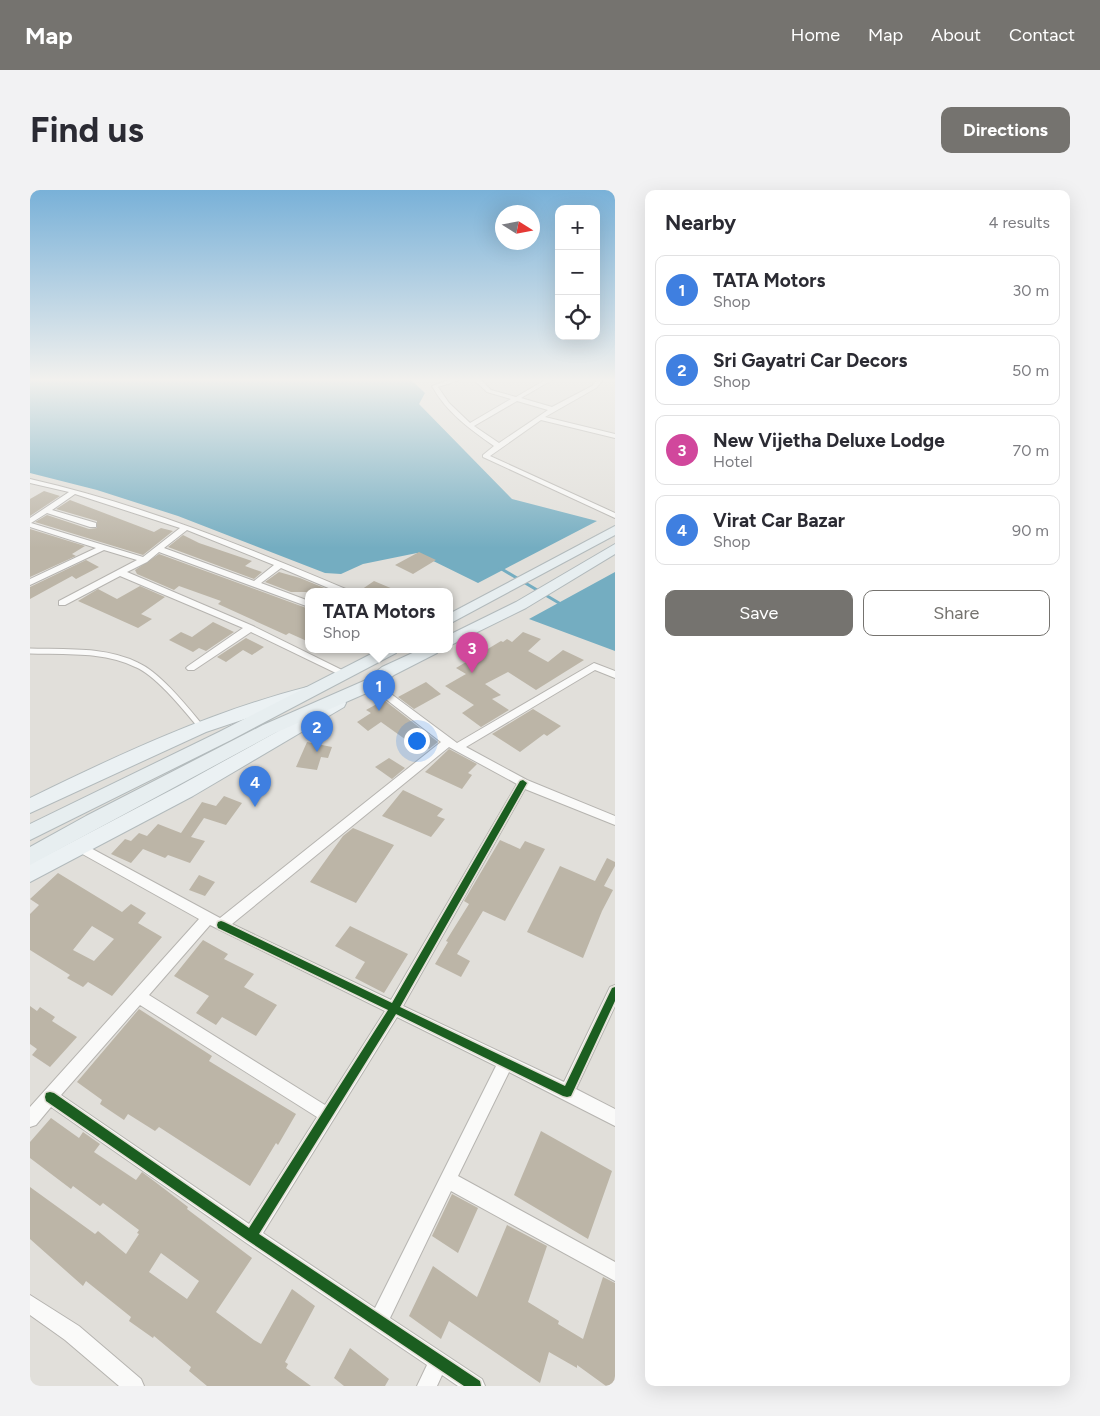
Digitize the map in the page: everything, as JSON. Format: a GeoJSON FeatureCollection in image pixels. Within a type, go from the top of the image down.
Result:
{"type":"FeatureCollection","features":[{"type":"Feature","properties":{"kind":"highway"},"geometry":{"type":"LineString","coordinates":[[453,618],[615,530]]}},
{"type":"Feature","properties":{"kind":"highway"},"geometry":{"type":"LineString","coordinates":[[453,639],[521,605],[615,548]]}},
{"type":"Feature","properties":{"kind":"highway"},"geometry":{"type":"LineString","coordinates":[[30,833],[225,736],[384,653]]}},
{"type":"Feature","properties":{"kind":"highway"},"geometry":{"type":"LineString","coordinates":[[30,857],[93,821],[269,729],[372,684],[388,671],[425,653]]}},
{"type":"Feature","properties":{"kind":"main road"},"geometry":{"type":"LineString","coordinates":[[30,874],[186,791],[372,684]]}},
{"type":"Feature","properties":{"kind":"main road"},"geometry":{"type":"LineString","coordinates":[[30,806],[129,757],[201,727],[268,702],[307,692]]}},
{"type":"Feature","properties":{"kind":"street"},"geometry":{"type":"LineString","coordinates":[[484,436],[498,446]]}},
{"type":"Feature","properties":{"kind":"street"},"geometry":{"type":"LineString","coordinates":[[513,436],[485,456],[615,516]]}},
{"type":"Feature","properties":{"kind":"street"},"geometry":{"type":"LineString","coordinates":[[30,481],[75,491],[186,528],[335,588]]}},
{"type":"Feature","properties":{"kind":"street"},"geometry":{"type":"LineString","coordinates":[[30,521],[75,491]]}},
{"type":"Feature","properties":{"kind":"street"},"geometry":{"type":"LineString","coordinates":[[46,510],[93,525]]}},
{"type":"Feature","properties":{"kind":"street"},"geometry":{"type":"LineString","coordinates":[[30,525],[104,546],[144,560]]}},
{"type":"Feature","properties":{"kind":"street"},"geometry":{"type":"LineString","coordinates":[[62,603],[144,560],[186,528]]}},
{"type":"Feature","properties":{"kind":"street"},"geometry":{"type":"LineString","coordinates":[[30,582],[104,546]]}},
{"type":"Feature","properties":{"kind":"street"},"geometry":{"type":"LineString","coordinates":[[158,549],[305,603]]}},
{"type":"Feature","properties":{"kind":"street"},"geometry":{"type":"LineString","coordinates":[[255,584],[280,565]]}},
{"type":"Feature","properties":{"kind":"street"},"geometry":{"type":"LineString","coordinates":[[121,573],[250,628],[343,673]]}},
{"type":"Feature","properties":{"kind":"street"},"geometry":{"type":"LineString","coordinates":[[191,668],[250,628]]}},
{"type":"Feature","properties":{"kind":"street"},"geometry":{"type":"LineString","coordinates":[[221,925],[453,744],[594,666],[615,675]]}},
{"type":"Feature","properties":{"kind":"street"},"geometry":{"type":"LineString","coordinates":[[372,684],[453,744],[523,782],[615,821]]}},
{"type":"Feature","properties":{"kind":"street"},"geometry":{"type":"LineString","coordinates":[[251,1236],[395,1007],[523,782]]}},
{"type":"Feature","properties":{"kind":"street"},"geometry":{"type":"LineString","coordinates":[[81,848],[221,925],[395,1007],[567,1092],[615,1118]]}},
{"type":"Feature","properties":{"kind":"street"},"geometry":{"type":"LineString","coordinates":[[30,1119],[208,918]]}},
{"type":"Feature","properties":{"kind":"street"},"geometry":{"type":"LineString","coordinates":[[567,1092],[615,991]]}},
{"type":"Feature","properties":{"kind":"street"},"geometry":{"type":"LineString","coordinates":[[138,996],[327,1115]]}},
{"type":"Feature","properties":{"kind":"street"},"geometry":{"type":"LineString","coordinates":[[378,1322],[506,1062]]}},
{"type":"Feature","properties":{"kind":"street"},"geometry":{"type":"LineString","coordinates":[[50,1097],[251,1236],[475,1386]]}},
{"type":"Feature","properties":{"kind":"street"},"geometry":{"type":"LineString","coordinates":[[447,1179],[615,1272]]}},
{"type":"Feature","properties":{"kind":"street"},"geometry":{"type":"LineString","coordinates":[[30,1304],[72,1333],[134,1386]]}},
{"type":"Feature","properties":{"kind":"street"},"geometry":{"type":"LineString","coordinates":[[427,1386],[439,1362]]}},
{"type":"Feature","properties":{"kind":"lane"},"geometry":{"type":"LineString","coordinates":[[30,651],[95,653],[138,665],[176,697],[201,727]]}},
{"type":"Feature","properties":{"kind":"water"},"geometry":{"type":"Polygon","coordinates":[[[30,436],[450,436],[512,499],[597,521],[478,583],[417,553],[363,564],[341,574],[325,573],[178,516],[97,490],[30,473],[30,436]]]}},
{"type":"Feature","properties":{"kind":"water"},"geometry":{"type":"Polygon","coordinates":[[[615,572],[615,651],[529,619],[615,572]]]}},
{"type":"Feature","properties":{"kind":"building"},"geometry":{"type":"Polygon","coordinates":[[[44,491],[60,496],[30,516],[30,499],[44,491]]]}},
{"type":"Feature","properties":{"kind":"building"},"geometry":{"type":"Polygon","coordinates":[[[70,500],[154,532],[161,528],[173,531],[143,555],[35,522],[47,515],[89,529],[97,528],[97,521],[56,509],[70,500]]]}},
{"type":"Feature","properties":{"kind":"building"},"geometry":{"type":"Polygon","coordinates":[[[30,529],[85,546],[72,554],[76,556],[30,577],[30,529]]]}},
{"type":"Feature","properties":{"kind":"building"},"geometry":{"type":"Polygon","coordinates":[[[183,535],[199,543],[252,561],[245,566],[262,572],[254,579],[168,547],[183,535]]]}},
{"type":"Feature","properties":{"kind":"building"},"geometry":{"type":"Polygon","coordinates":[[[419,552],[436,560],[413,574],[395,565],[419,552]]]}},
{"type":"Feature","properties":{"kind":"building"},"geometry":{"type":"Polygon","coordinates":[[[159,554],[305,608],[305,640],[289,633],[286,635],[218,604],[221,601],[179,586],[174,590],[137,574],[135,570],[159,554]]]}},
{"type":"Feature","properties":{"kind":"building"},"geometry":{"type":"Polygon","coordinates":[[[86,560],[99,567],[76,579],[72,576],[30,599],[30,587],[86,560]]]}},
{"type":"Feature","properties":{"kind":"building"},"geometry":{"type":"Polygon","coordinates":[[[279,572],[324,588],[305,588],[305,592],[291,592],[265,582],[279,572]]]}},
{"type":"Feature","properties":{"kind":"building"},"geometry":{"type":"Polygon","coordinates":[[[374,581],[391,588],[364,588],[374,581]]]}},
{"type":"Feature","properties":{"kind":"building"},"geometry":{"type":"Polygon","coordinates":[[[140,586],[165,597],[141,614],[152,619],[138,628],[78,601],[98,589],[117,599],[140,586]]]}},
{"type":"Feature","properties":{"kind":"building"},"geometry":{"type":"Polygon","coordinates":[[[213,622],[234,632],[206,651],[199,648],[193,652],[169,640],[181,632],[192,637],[213,622]]]}},
{"type":"Feature","properties":{"kind":"building"},"geometry":{"type":"Polygon","coordinates":[[[523,632],[541,639],[528,651],[548,662],[563,650],[584,660],[536,690],[508,672],[485,684],[501,695],[492,699],[509,710],[481,727],[462,713],[474,705],[445,686],[466,674],[456,668],[501,641],[503,642],[507,639],[512,642],[523,632]]]}},
{"type":"Feature","properties":{"kind":"building"},"geometry":{"type":"Polygon","coordinates":[[[246,638],[264,647],[252,655],[243,650],[226,662],[217,657],[246,638]]]}},
{"type":"Feature","properties":{"kind":"building"},"geometry":{"type":"Polygon","coordinates":[[[426,682],[441,694],[414,709],[398,697],[426,682]]]}},
{"type":"Feature","properties":{"kind":"building"},"geometry":{"type":"Polygon","coordinates":[[[384,700],[438,742],[429,749],[421,744],[416,747],[381,722],[368,731],[357,722],[371,713],[366,710],[384,700]]]}},
{"type":"Feature","properties":{"kind":"building"},"geometry":{"type":"Polygon","coordinates":[[[533,709],[561,726],[547,736],[544,734],[520,752],[492,734],[533,709]]]}},
{"type":"Feature","properties":{"kind":"building"},"geometry":{"type":"Polygon","coordinates":[[[307,742],[332,747],[328,758],[321,757],[317,770],[296,767],[307,742]]]}},
{"type":"Feature","properties":{"kind":"building"},"geometry":{"type":"Polygon","coordinates":[[[449,749],[477,764],[468,773],[472,775],[462,789],[425,772],[449,749]]]}},
{"type":"Feature","properties":{"kind":"building"},"geometry":{"type":"Polygon","coordinates":[[[389,758],[405,768],[392,779],[375,767],[389,758]]]}},
{"type":"Feature","properties":{"kind":"building"},"geometry":{"type":"Polygon","coordinates":[[[403,790],[443,809],[437,816],[445,819],[431,837],[382,816],[403,790]]]}},
{"type":"Feature","properties":{"kind":"building"},"geometry":{"type":"Polygon","coordinates":[[[224,796],[242,803],[226,825],[204,818],[191,837],[205,841],[190,863],[168,855],[165,858],[143,849],[131,863],[111,854],[125,839],[131,841],[139,833],[147,836],[158,824],[181,833],[202,802],[216,806],[224,796]]]}},
{"type":"Feature","properties":{"kind":"building"},"geometry":{"type":"Polygon","coordinates":[[[353,828],[394,845],[356,903],[310,882],[343,836],[353,828]]]}},
{"type":"Feature","properties":{"kind":"building"},"geometry":{"type":"Polygon","coordinates":[[[500,840],[520,849],[525,841],[545,849],[505,921],[483,911],[457,954],[470,961],[461,977],[435,964],[448,942],[446,941],[469,904],[464,901],[500,840]]]}},
{"type":"Feature","properties":{"kind":"building"},"geometry":{"type":"Polygon","coordinates":[[[607,858],[615,862],[615,866],[604,886],[613,890],[602,911],[583,958],[527,932],[560,866],[595,881],[607,858]]]}},
{"type":"Feature","properties":{"kind":"building"},"geometry":{"type":"Polygon","coordinates":[[[58,873],[122,912],[131,904],[146,913],[138,923],[162,937],[112,996],[88,982],[83,987],[67,978],[70,975],[30,950],[30,914],[39,905],[30,899],[58,873]],[[92,926],[73,950],[94,961],[114,939],[92,926]]]}},
{"type":"Feature","properties":{"kind":"building"},"geometry":{"type":"Polygon","coordinates":[[[199,875],[215,882],[205,896],[189,890],[199,875]]]}},
{"type":"Feature","properties":{"kind":"building"},"geometry":{"type":"Polygon","coordinates":[[[350,926],[408,954],[384,993],[355,978],[365,962],[335,946],[350,926]]]}},
{"type":"Feature","properties":{"kind":"building"},"geometry":{"type":"Polygon","coordinates":[[[203,940],[228,954],[224,959],[254,974],[244,987],[277,1005],[256,1036],[222,1017],[216,1025],[196,1013],[209,996],[174,976],[203,940]]]}},
{"type":"Feature","properties":{"kind":"building"},"geometry":{"type":"Polygon","coordinates":[[[30,1006],[37,1011],[40,1007],[55,1017],[52,1021],[77,1037],[50,1067],[32,1055],[37,1049],[30,1044],[30,1006]]]}},
{"type":"Feature","properties":{"kind":"building"},"geometry":{"type":"Polygon","coordinates":[[[139,1009],[212,1056],[209,1061],[296,1114],[278,1145],[276,1143],[250,1186],[159,1127],[155,1131],[128,1114],[124,1120],[100,1104],[102,1100],[77,1082],[139,1009]]]}},
{"type":"Feature","properties":{"kind":"building"},"geometry":{"type":"Polygon","coordinates":[[[51,1118],[79,1138],[83,1132],[100,1144],[94,1152],[136,1180],[142,1172],[252,1258],[216,1312],[254,1340],[261,1344],[292,1289],[315,1306],[285,1362],[288,1364],[286,1368],[311,1386],[207,1386],[189,1371],[191,1367],[154,1336],[153,1338],[129,1321],[131,1317],[86,1281],[83,1286],[30,1239],[30,1187],[95,1234],[98,1231],[126,1254],[139,1234],[137,1233],[139,1230],[103,1203],[100,1206],[73,1186],[71,1189],[30,1158],[30,1142],[51,1118]],[[161,1253],[149,1272],[187,1299],[199,1281],[161,1253]]]}},
{"type":"Feature","properties":{"kind":"building"},"geometry":{"type":"Polygon","coordinates":[[[541,1131],[612,1171],[588,1239],[514,1195],[541,1131]]]}},
{"type":"Feature","properties":{"kind":"building"},"geometry":{"type":"Polygon","coordinates":[[[452,1194],[478,1208],[458,1253],[432,1236],[452,1194]]]}},
{"type":"Feature","properties":{"kind":"building"},"geometry":{"type":"Polygon","coordinates":[[[507,1225],[547,1246],[528,1302],[559,1321],[558,1324],[583,1339],[603,1277],[615,1283],[615,1386],[606,1386],[577,1365],[577,1368],[549,1352],[540,1383],[449,1321],[441,1339],[409,1316],[433,1266],[477,1297],[507,1225]]]}},
{"type":"Feature","properties":{"kind":"building"},"geometry":{"type":"Polygon","coordinates":[[[350,1348],[389,1379],[385,1386],[344,1386],[334,1378],[350,1348]]]}},
{"type":"Feature","properties":{"kind":"waterway"},"geometry":{"type":"LineString","coordinates":[[500,568],[559,603]]}},
{"type":"Feature","properties":{"kind":"cycle path"},"geometry":{"type":"LineString","coordinates":[[251,1236],[395,1007],[523,783]]}},
{"type":"Feature","properties":{"kind":"cycle path"},"geometry":{"type":"LineString","coordinates":[[221,925],[567,1092],[615,991]]}},
{"type":"Feature","properties":{"kind":"cycle path"},"geometry":{"type":"LineString","coordinates":[[50,1097],[251,1236],[475,1386]]}},
{"type":"Feature","properties":{"kind":"place","name":"New Vijetha Deluxe Lodge"},"geometry":{"type":"Point","coordinates":[472,673]}},
{"type":"Feature","properties":{"kind":"place","name":"TATA Motors"},"geometry":{"type":"Point","coordinates":[379,711]}},
{"type":"Feature","properties":{"kind":"place","name":"Sri Gayatri Car Decors"},"geometry":{"type":"Point","coordinates":[317,752]}},
{"type":"Feature","properties":{"kind":"place","name":"Virat Car Bazar"},"geometry":{"type":"Point","coordinates":[255,807]}}]}
